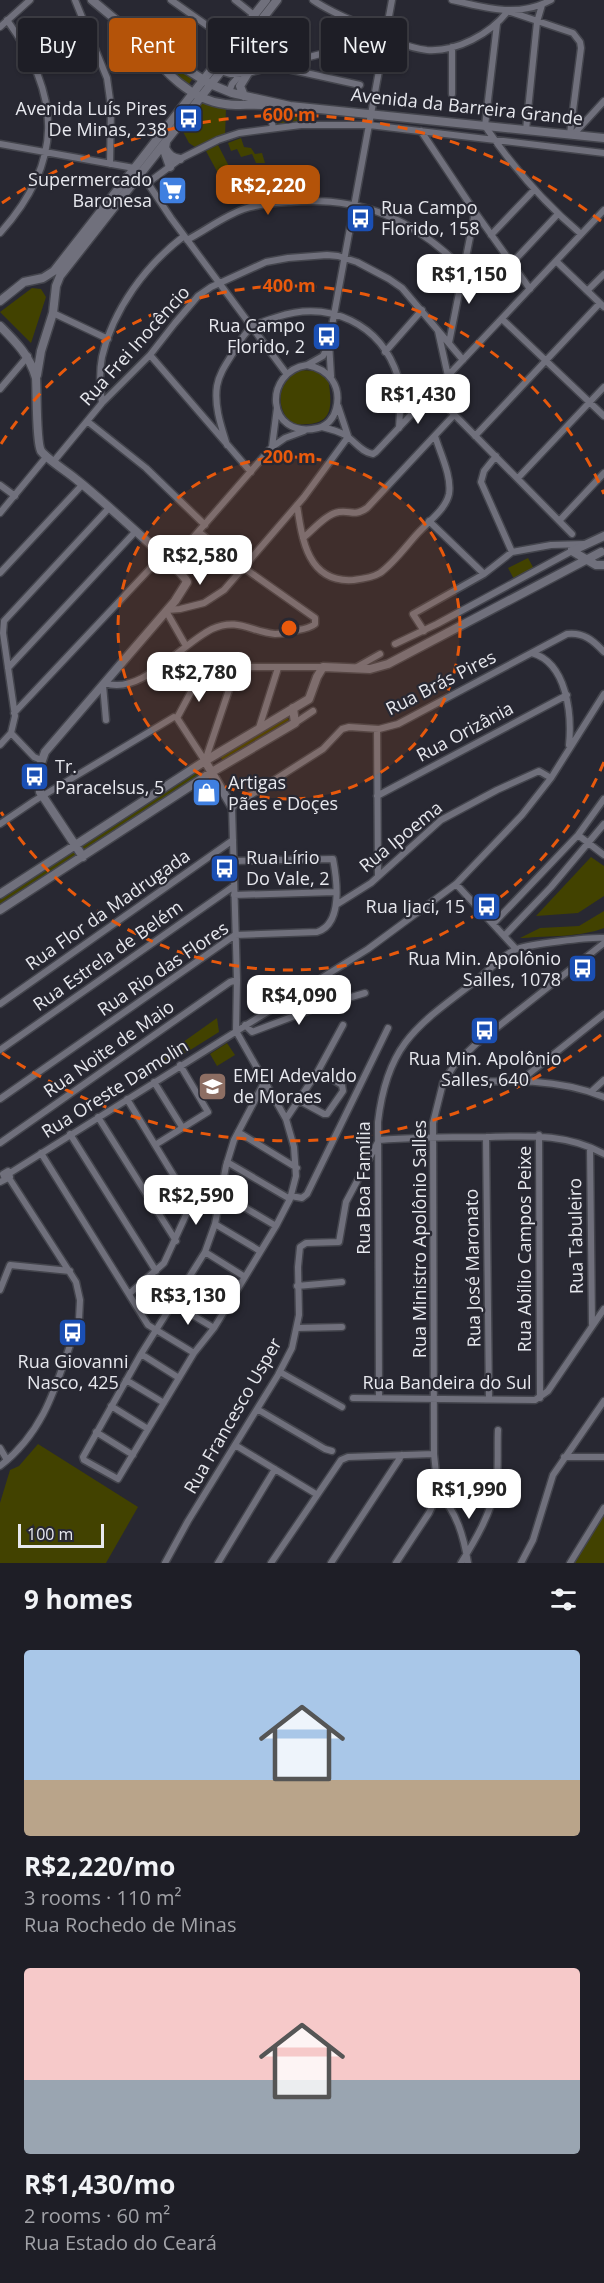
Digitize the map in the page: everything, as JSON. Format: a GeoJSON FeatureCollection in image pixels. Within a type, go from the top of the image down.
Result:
{"type":"FeatureCollection","features":[{"type":"Feature","properties":{"kind":"main road","name":"Avenida da Barreira Grande"},"geometry":{"type":"LineString","coordinates":[[92,0],[114,18]]}},
{"type":"Feature","properties":{"kind":"main road"},"geometry":{"type":"LineString","coordinates":[[252,18],[266,0]]}},
{"type":"Feature","properties":{"kind":"main road"},"geometry":{"type":"LineString","coordinates":[[263,18],[277,0]]}},
{"type":"Feature","properties":{"kind":"main road","name":"Avenida da Barreira Grande"},"geometry":{"type":"LineString","coordinates":[[191,72],[206,82],[229,92],[290,106]]}},
{"type":"Feature","properties":{"kind":"main road"},"geometry":{"type":"LineString","coordinates":[[82,857],[43,796],[39,786],[41,760],[45,752],[167,611],[188,582],[171,563],[83,484],[42,452],[36,378],[60,276],[135,174],[168,140],[213,72]]}},
{"type":"Feature","properties":{"kind":"main road"},"geometry":{"type":"LineString","coordinates":[[206,82],[219,72]]}},
{"type":"Feature","properties":{"kind":"main road","name":"Avenida da Barreira Grande"},"geometry":{"type":"LineString","coordinates":[[167,73],[197,95],[218,103],[290,106],[604,138]]}},
{"type":"Feature","properties":{"kind":"main road"},"geometry":{"type":"LineString","coordinates":[[244,96],[240,86],[245,74]]}},
{"type":"Feature","properties":{"kind":"main road"},"geometry":{"type":"LineString","coordinates":[[218,103],[226,101],[229,92]]}},
{"type":"Feature","properties":{"kind":"main road"},"geometry":{"type":"LineString","coordinates":[[0,301],[24,282],[48,276],[54,271],[197,95]]}},
{"type":"Feature","properties":{"kind":"main road"},"geometry":{"type":"LineString","coordinates":[[168,140],[165,148],[168,155],[180,159]]}},
{"type":"Feature","properties":{"kind":"main road"},"geometry":{"type":"LineString","coordinates":[[159,150],[167,155],[170,166]]}},
{"type":"Feature","properties":{"kind":"main road"},"geometry":{"type":"LineString","coordinates":[[36,280],[48,285],[54,294]]}},
{"type":"Feature","properties":{"kind":"main road"},"geometry":{"type":"LineString","coordinates":[[1,331],[28,356],[36,378]]}},
{"type":"Feature","properties":{"kind":"main road"},"geometry":{"type":"LineString","coordinates":[[28,356],[41,351]]}},
{"type":"Feature","properties":{"kind":"main road"},"geometry":{"type":"LineString","coordinates":[[571,547],[588,544],[604,536]]}},
{"type":"Feature","properties":{"kind":"main road"},"geometry":{"type":"LineString","coordinates":[[588,544],[603,552]]}},
{"type":"Feature","properties":{"kind":"main road"},"geometry":{"type":"LineString","coordinates":[[571,547],[585,560],[596,565],[604,565]]}},
{"type":"Feature","properties":{"kind":"main road"},"geometry":{"type":"LineString","coordinates":[[0,894],[205,761],[309,699],[323,667],[370,669],[380,667],[603,552]]}},
{"type":"Feature","properties":{"kind":"main road"},"geometry":{"type":"LineString","coordinates":[[0,910],[212,772],[295,723],[293,708]]}},
{"type":"Feature","properties":{"kind":"main road"},"geometry":{"type":"LineString","coordinates":[[205,761],[232,807]]}},
{"type":"Feature","properties":{"kind":"street"},"geometry":{"type":"LineString","coordinates":[[0,27],[30,0]]}},
{"type":"Feature","properties":{"kind":"street"},"geometry":{"type":"LineString","coordinates":[[75,0],[107,78],[111,107],[110,164]]}},
{"type":"Feature","properties":{"kind":"street"},"geometry":{"type":"LineString","coordinates":[[171,0],[208,26]]}},
{"type":"Feature","properties":{"kind":"street"},"geometry":{"type":"LineString","coordinates":[[235,0],[254,15]]}},
{"type":"Feature","properties":{"kind":"street"},"geometry":{"type":"LineString","coordinates":[[314,0],[345,18]]}},
{"type":"Feature","properties":{"kind":"street"},"geometry":{"type":"LineString","coordinates":[[388,18],[392,0]]}},
{"type":"Feature","properties":{"kind":"street"},"geometry":{"type":"LineString","coordinates":[[452,0],[508,11],[573,33],[580,42],[581,48],[572,135]]}},
{"type":"Feature","properties":{"kind":"street"},"geometry":{"type":"LineString","coordinates":[[407,43],[427,50],[452,47],[469,41],[497,24],[508,11],[542,5],[551,0]]}},
{"type":"Feature","properties":{"kind":"street"},"geometry":{"type":"LineString","coordinates":[[526,130],[537,22],[542,5]]}},
{"type":"Feature","properties":{"kind":"street"},"geometry":{"type":"LineString","coordinates":[[0,233],[21,209],[35,182],[45,152],[48,134],[48,114],[42,84],[32,59],[7,20]]}},
{"type":"Feature","properties":{"kind":"street"},"geometry":{"type":"LineString","coordinates":[[497,24],[485,126],[534,190],[557,214],[581,234]]}},
{"type":"Feature","properties":{"kind":"street"},"geometry":{"type":"LineString","coordinates":[[452,47],[452,94]]}},
{"type":"Feature","properties":{"kind":"street"},"geometry":{"type":"LineString","coordinates":[[228,72],[245,74]]}},
{"type":"Feature","properties":{"kind":"street"},"geometry":{"type":"LineString","coordinates":[[229,92],[232,84],[251,72]]}},
{"type":"Feature","properties":{"kind":"street"},"geometry":{"type":"LineString","coordinates":[[303,72],[360,85]]}},
{"type":"Feature","properties":{"kind":"street"},"geometry":{"type":"LineString","coordinates":[[348,436],[331,376],[329,342],[378,72]]}},
{"type":"Feature","properties":{"kind":"street"},"geometry":{"type":"LineString","coordinates":[[572,135],[604,101]]}},
{"type":"Feature","properties":{"kind":"street"},"geometry":{"type":"LineString","coordinates":[[269,106],[273,128]]}},
{"type":"Feature","properties":{"kind":"street","name":"Avenida da Barreira Grande"},"geometry":{"type":"LineString","coordinates":[[148,182],[200,148],[239,133],[327,124],[369,125],[604,153]]}},
{"type":"Feature","properties":{"kind":"street"},"geometry":{"type":"LineString","coordinates":[[421,131],[530,289]]}},
{"type":"Feature","properties":{"kind":"street"},"geometry":{"type":"LineString","coordinates":[[0,144],[119,166],[148,182],[186,238],[286,373]]}},
{"type":"Feature","properties":{"kind":"street"},"geometry":{"type":"LineString","coordinates":[[491,235],[534,190]]}},
{"type":"Feature","properties":{"kind":"street"},"geometry":{"type":"LineString","coordinates":[[102,403],[100,372],[102,356],[122,305],[131,291],[160,256],[186,238],[244,209],[303,201],[354,204],[412,227],[444,251],[464,270]]}},
{"type":"Feature","properties":{"kind":"street"},"geometry":{"type":"LineString","coordinates":[[171,563],[272,447],[285,438],[322,427],[348,436],[365,452],[373,454],[604,210]]}},
{"type":"Feature","properties":{"kind":"street"},"geometry":{"type":"LineString","coordinates":[[449,342],[475,212]]}},
{"type":"Feature","properties":{"kind":"street"},"geometry":{"type":"LineString","coordinates":[[512,263],[557,214]]}},
{"type":"Feature","properties":{"kind":"street","name":"Rua Frei Inocêncio"},"geometry":{"type":"LineString","coordinates":[[0,513],[150,355],[198,296],[266,262],[327,255],[345,257],[397,284],[422,310],[463,360]]}},
{"type":"Feature","properties":{"kind":"street"},"geometry":{"type":"LineString","coordinates":[[475,436],[602,305],[556,261]]}},
{"type":"Feature","properties":{"kind":"street"},"geometry":{"type":"LineString","coordinates":[[588,291],[604,274]]}},
{"type":"Feature","properties":{"kind":"street"},"geometry":{"type":"LineString","coordinates":[[386,352],[422,310]]}},
{"type":"Feature","properties":{"kind":"street"},"geometry":{"type":"LineString","coordinates":[[227,445],[217,408],[217,386],[223,369],[241,340],[253,327],[293,312],[334,312],[351,320],[377,340],[386,352],[399,380],[399,428]]}},
{"type":"Feature","properties":{"kind":"street"},"geometry":{"type":"LineString","coordinates":[[53,313],[108,339]]}},
{"type":"Feature","properties":{"kind":"street"},"geometry":{"type":"LineString","coordinates":[[502,319],[604,416]]}},
{"type":"Feature","properties":{"kind":"street","name":"Rua Frei Inocêncio"},"geometry":{"type":"LineString","coordinates":[[438,330],[448,376]]}},
{"type":"Feature","properties":{"kind":"street"},"geometry":{"type":"LineString","coordinates":[[272,447],[278,390],[286,373],[322,356],[329,342]]}},
{"type":"Feature","properties":{"kind":"street"},"geometry":{"type":"LineString","coordinates":[[150,355],[251,472]]}},
{"type":"Feature","properties":{"kind":"street"},"geometry":{"type":"LineString","coordinates":[[0,389],[28,356]]}},
{"type":"Feature","properties":{"kind":"street"},"geometry":{"type":"LineString","coordinates":[[307,365],[318,368],[331,376]]}},
{"type":"Feature","properties":{"kind":"street"},"geometry":{"type":"LineString","coordinates":[[518,478],[604,387]]}},
{"type":"Feature","properties":{"kind":"street"},"geometry":{"type":"LineString","coordinates":[[432,392],[572,534]]}},
{"type":"Feature","properties":{"kind":"street"},"geometry":{"type":"LineString","coordinates":[[322,427],[333,416],[337,401]]}},
{"type":"Feature","properties":{"kind":"street"},"geometry":{"type":"LineString","coordinates":[[277,407],[284,421],[304,431]]}},
{"type":"Feature","properties":{"kind":"street"},"geometry":{"type":"LineString","coordinates":[[303,538],[334,514],[342,512],[356,514],[367,508],[454,415]]}},
{"type":"Feature","properties":{"kind":"street"},"geometry":{"type":"LineString","coordinates":[[87,421],[146,468],[205,525]]}},
{"type":"Feature","properties":{"kind":"street"},"geometry":{"type":"LineString","coordinates":[[186,646],[167,611],[193,606],[214,598],[224,590],[297,505],[348,436]]}},
{"type":"Feature","properties":{"kind":"street"},"geometry":{"type":"LineString","coordinates":[[297,505],[308,553],[319,569],[332,577],[345,580],[361,580],[380,573],[446,503],[449,490],[435,436]]}},
{"type":"Feature","properties":{"kind":"street"},"geometry":{"type":"LineString","coordinates":[[496,456],[484,471],[480,482],[512,552]]}},
{"type":"Feature","properties":{"kind":"street"},"geometry":{"type":"LineString","coordinates":[[560,520],[604,473]]}},
{"type":"Feature","properties":{"kind":"street"},"geometry":{"type":"LineString","coordinates":[[0,573],[83,484]]}},
{"type":"Feature","properties":{"kind":"street"},"geometry":{"type":"LineString","coordinates":[[0,485],[15,496]]}},
{"type":"Feature","properties":{"kind":"street"},"geometry":{"type":"LineString","coordinates":[[0,745],[11,733],[15,721],[2,629],[6,617],[109,508]]}},
{"type":"Feature","properties":{"kind":"street"},"geometry":{"type":"LineString","coordinates":[[429,521],[484,574]]}},
{"type":"Feature","properties":{"kind":"street"},"geometry":{"type":"LineString","coordinates":[[8,668],[135,532]]}},
{"type":"Feature","properties":{"kind":"street"},"geometry":{"type":"LineString","coordinates":[[106,720],[104,684],[119,687],[142,678],[207,632],[221,626],[242,625],[275,634],[307,629],[317,622],[315,618],[244,568],[199,532]]}},
{"type":"Feature","properties":{"kind":"street"},"geometry":{"type":"LineString","coordinates":[[424,631],[413,614],[484,574],[512,552],[571,547]]}},
{"type":"Feature","properties":{"kind":"street"},"geometry":{"type":"LineString","coordinates":[[395,644],[437,624],[571,547]]}},
{"type":"Feature","properties":{"kind":"street"},"geometry":{"type":"LineString","coordinates":[[14,712],[162,556]]}},
{"type":"Feature","properties":{"kind":"street"},"geometry":{"type":"LineString","coordinates":[[436,638],[437,624]]}},
{"type":"Feature","properties":{"kind":"street","name":"Rua Brás Pires"},"geometry":{"type":"LineString","coordinates":[[232,807],[322,749],[342,729],[349,727],[389,728],[567,634],[574,633],[588,638],[604,652]]}},
{"type":"Feature","properties":{"kind":"street"},"geometry":{"type":"LineString","coordinates":[[544,658],[552,642]]}},
{"type":"Feature","properties":{"kind":"street"},"geometry":{"type":"LineString","coordinates":[[532,653],[544,658],[567,695],[571,714],[569,747]]}},
{"type":"Feature","properties":{"kind":"street"},"geometry":{"type":"LineString","coordinates":[[354,669],[380,654]]}},
{"type":"Feature","properties":{"kind":"street"},"geometry":{"type":"LineString","coordinates":[[246,667],[323,667]]}},
{"type":"Feature","properties":{"kind":"street"},"geometry":{"type":"LineString","coordinates":[[259,728],[278,668]]}},
{"type":"Feature","properties":{"kind":"street"},"geometry":{"type":"LineString","coordinates":[[205,761],[236,669]]}},
{"type":"Feature","properties":{"kind":"street"},"geometry":{"type":"LineString","coordinates":[[177,718],[200,675]]}},
{"type":"Feature","properties":{"kind":"street","name":"Rua Oreste Damolin"},"geometry":{"type":"LineString","coordinates":[[5,1177],[70,1134],[368,949],[456,884],[514,824],[550,778],[604,694]]}},
{"type":"Feature","properties":{"kind":"street","name":"Rua Orizânia"},"geometry":{"type":"LineString","coordinates":[[377,796],[567,695]]}},
{"type":"Feature","properties":{"kind":"street"},"geometry":{"type":"LineString","coordinates":[[295,723],[314,711]]}},
{"type":"Feature","properties":{"kind":"street"},"geometry":{"type":"LineString","coordinates":[[0,824],[174,717],[177,718]]}},
{"type":"Feature","properties":{"kind":"street"},"geometry":{"type":"LineString","coordinates":[[177,718],[205,761]]}},
{"type":"Feature","properties":{"kind":"street"},"geometry":{"type":"LineString","coordinates":[[571,726],[579,732]]}},
{"type":"Feature","properties":{"kind":"street"},"geometry":{"type":"LineString","coordinates":[[376,729],[378,875]]}},
{"type":"Feature","properties":{"kind":"street"},"geometry":{"type":"LineString","coordinates":[[11,733],[34,757],[41,760]]}},
{"type":"Feature","properties":{"kind":"street"},"geometry":{"type":"LineString","coordinates":[[211,743],[217,750],[225,749]]}},
{"type":"Feature","properties":{"kind":"street","name":"Rua Ipoema"},"geometry":{"type":"LineString","coordinates":[[336,905],[378,875],[441,820],[539,771],[550,778]]}},
{"type":"Feature","properties":{"kind":"street"},"geometry":{"type":"LineString","coordinates":[[493,924],[578,835],[604,799]]}},
{"type":"Feature","properties":{"kind":"street"},"geometry":{"type":"LineString","coordinates":[[232,807],[237,980],[236,1031],[265,1081],[286,1119],[297,1168],[291,1198],[276,1226],[214,1328],[194,1353],[117,1479],[82,1457],[141,1354],[205,1252],[215,1224],[227,1162],[238,1132],[265,1081]]}},
{"type":"Feature","properties":{"kind":"street"},"geometry":{"type":"LineString","coordinates":[[505,935],[551,887],[604,824]]}},
{"type":"Feature","properties":{"kind":"street"},"geometry":{"type":"LineString","coordinates":[[578,835],[604,855]]}},
{"type":"Feature","properties":{"kind":"street","name":"Rua Flor da Madrugada"},"geometry":{"type":"LineString","coordinates":[[0,1004],[233,840]]}},
{"type":"Feature","properties":{"kind":"street"},"geometry":{"type":"LineString","coordinates":[[233,861],[333,859],[336,905]]}},
{"type":"Feature","properties":{"kind":"street"},"geometry":{"type":"LineString","coordinates":[[456,884],[516,949]]}},
{"type":"Feature","properties":{"kind":"street","name":"Rua Estrela de Belém"},"geometry":{"type":"LineString","coordinates":[[0,1050],[234,886]]}},
{"type":"Feature","properties":{"kind":"street"},"geometry":{"type":"LineString","coordinates":[[234,895],[335,892]]}},
{"type":"Feature","properties":{"kind":"street","name":"Rua Rio das Flores"},"geometry":{"type":"LineString","coordinates":[[0,1099],[235,935],[317,932],[329,926],[336,912],[336,905]]}},
{"type":"Feature","properties":{"kind":"street"},"geometry":{"type":"LineString","coordinates":[[573,940],[589,943],[595,950]]}},
{"type":"Feature","properties":{"kind":"street","name":"Rua Boa Família"},"geometry":{"type":"LineString","coordinates":[[379,1398],[379,1114],[384,1087],[391,1067],[409,1036],[424,1020],[516,949],[573,940],[604,941]]}},
{"type":"Feature","properties":{"kind":"street","name":"Rua Ministro Apolônio Salles"},"geometry":{"type":"LineString","coordinates":[[438,1493],[434,1454],[433,1119],[443,1083],[455,1064],[476,1044],[604,941]]}},
{"type":"Feature","properties":{"kind":"street","name":"Rua Noite de Maio"},"geometry":{"type":"LineString","coordinates":[[0,1143],[230,982],[237,980]]}},
{"type":"Feature","properties":{"kind":"street"},"geometry":{"type":"LineString","coordinates":[[245,1025],[252,1032],[292,1016],[365,993]]}},
{"type":"Feature","properties":{"kind":"street"},"geometry":{"type":"LineString","coordinates":[[520,1081],[604,1014]]}},
{"type":"Feature","properties":{"kind":"street"},"geometry":{"type":"LineString","coordinates":[[286,1119],[300,1101],[343,1025]]}},
{"type":"Feature","properties":{"kind":"street"},"geometry":{"type":"LineString","coordinates":[[227,1162],[291,1198],[302,1198],[307,1194],[388,1028]]}},
{"type":"Feature","properties":{"kind":"street"},"geometry":{"type":"LineString","coordinates":[[155,1145],[208,1111],[180,1065]]}},
{"type":"Feature","properties":{"kind":"street"},"geometry":{"type":"LineString","coordinates":[[300,1101],[327,1114],[343,1091],[342,1085],[318,1071]]}},
{"type":"Feature","properties":{"kind":"street"},"geometry":{"type":"LineString","coordinates":[[591,1092],[604,1080]]}},
{"type":"Feature","properties":{"kind":"street"},"geometry":{"type":"LineString","coordinates":[[443,1083],[520,1081],[564,1084],[604,1097]]}},
{"type":"Feature","properties":{"kind":"street"},"geometry":{"type":"LineString","coordinates":[[154,1082],[182,1128]]}},
{"type":"Feature","properties":{"kind":"street"},"geometry":{"type":"LineString","coordinates":[[127,1099],[191,1204],[164,1263],[129,1294]]}},
{"type":"Feature","properties":{"kind":"street"},"geometry":{"type":"LineString","coordinates":[[98,1117],[176,1241]]}},
{"type":"Feature","properties":{"kind":"street"},"geometry":{"type":"LineString","coordinates":[[238,1132],[297,1168]]}},
{"type":"Feature","properties":{"kind":"street"},"geometry":{"type":"LineString","coordinates":[[70,1134],[156,1271]]}},
{"type":"Feature","properties":{"kind":"street"},"geometry":{"type":"LineString","coordinates":[[379,1140],[539,1135],[557,1137],[604,1154]]}},
{"type":"Feature","properties":{"kind":"street","name":"Rua Abílio Campos Peixe"},"geometry":{"type":"LineString","coordinates":[[539,1135],[540,1398]]}},
{"type":"Feature","properties":{"kind":"street","name":"Rua José Maronato"},"geometry":{"type":"LineString","coordinates":[[486,1137],[489,1399]]}},
{"type":"Feature","properties":{"kind":"street","name":"Rua Francesco Usper"},"geometry":{"type":"LineString","coordinates":[[165,1563],[280,1372],[292,1348],[299,1315],[297,1286],[299,1251],[306,1243],[339,1242],[344,1207],[379,1140]]}},
{"type":"Feature","properties":{"kind":"street","name":"Rua Tabuleiro"},"geometry":{"type":"LineString","coordinates":[[590,1148],[592,1324]]}},
{"type":"Feature","properties":{"kind":"street"},"geometry":{"type":"LineString","coordinates":[[41,1153],[148,1325],[194,1353]]}},
{"type":"Feature","properties":{"kind":"street"},"geometry":{"type":"LineString","coordinates":[[0,1165],[5,1177],[70,1271],[79,1290],[79,1320],[41,1421],[32,1434],[0,1466]]}},
{"type":"Feature","properties":{"kind":"street"},"geometry":{"type":"LineString","coordinates":[[220,1192],[276,1226]]}},
{"type":"Feature","properties":{"kind":"street"},"geometry":{"type":"LineString","coordinates":[[215,1224],[260,1251]]}},
{"type":"Feature","properties":{"kind":"street"},"geometry":{"type":"LineString","coordinates":[[205,1252],[245,1277]]}},
{"type":"Feature","properties":{"kind":"street"},"geometry":{"type":"LineString","coordinates":[[0,1290],[10,1265],[70,1271]]}},
{"type":"Feature","properties":{"kind":"street"},"geometry":{"type":"LineString","coordinates":[[189,1278],[230,1302]]}},
{"type":"Feature","properties":{"kind":"street"},"geometry":{"type":"LineString","coordinates":[[297,1286],[342,1282]]}},
{"type":"Feature","properties":{"kind":"street"},"geometry":{"type":"LineString","coordinates":[[174,1304],[214,1328]]}},
{"type":"Feature","properties":{"kind":"street","name":"Rua Bandeira do Sul"},"geometry":{"type":"LineString","coordinates":[[353,1398],[535,1400],[548,1390],[604,1309]]}},
{"type":"Feature","properties":{"kind":"street"},"geometry":{"type":"LineString","coordinates":[[297,1328],[342,1327]]}},
{"type":"Feature","properties":{"kind":"street"},"geometry":{"type":"LineString","coordinates":[[141,1354],[179,1378]]}},
{"type":"Feature","properties":{"kind":"street"},"geometry":{"type":"LineString","coordinates":[[280,1372],[342,1407]]}},
{"type":"Feature","properties":{"kind":"street"},"geometry":{"type":"LineString","coordinates":[[126,1380],[164,1403]]}},
{"type":"Feature","properties":{"kind":"street"},"geometry":{"type":"LineString","coordinates":[[521,1563],[533,1540],[553,1475],[604,1401]]}},
{"type":"Feature","properties":{"kind":"street"},"geometry":{"type":"LineString","coordinates":[[111,1406],[148,1429]]}},
{"type":"Feature","properties":{"kind":"street"},"geometry":{"type":"LineString","coordinates":[[257,1409],[332,1451]]}},
{"type":"Feature","properties":{"kind":"street"},"geometry":{"type":"LineString","coordinates":[[461,1563],[480,1532],[495,1491],[498,1430]]}},
{"type":"Feature","properties":{"kind":"street"},"geometry":{"type":"LineString","coordinates":[[96,1432],[133,1455]]}},
{"type":"Feature","properties":{"kind":"street"},"geometry":{"type":"LineString","coordinates":[[235,1445],[316,1494]]}},
{"type":"Feature","properties":{"kind":"street"},"geometry":{"type":"LineString","coordinates":[[0,1448],[7,1460]]}},
{"type":"Feature","properties":{"kind":"street"},"geometry":{"type":"LineString","coordinates":[[271,1563],[341,1460],[348,1457],[434,1454]]}},
{"type":"Feature","properties":{"kind":"street"},"geometry":{"type":"LineString","coordinates":[[331,1563],[402,1455]]}},
{"type":"Feature","properties":{"kind":"street"},"geometry":{"type":"LineString","coordinates":[[564,1457],[604,1457]]}},
{"type":"Feature","properties":{"kind":"street"},"geometry":{"type":"LineString","coordinates":[[218,1563],[275,1469]]}},
{"type":"Feature","properties":{"kind":"street"},"geometry":{"type":"LineString","coordinates":[[396,1563],[429,1513],[438,1493],[446,1500],[453,1512],[467,1553],[468,1563]]}},
{"type":"Feature","properties":{"kind":"street"},"geometry":{"type":"LineString","coordinates":[[570,1563],[604,1508]]}},
{"type":"Feature","properties":{"kind":"shaded area"},"geometry":{"type":"Polygon","coordinates":[[[189,72],[195,75],[187,87],[169,73],[189,72]]]}},
{"type":"Feature","properties":{"kind":"shaded area"},"geometry":{"type":"Polygon","coordinates":[[[201,101],[226,109],[225,136],[195,147],[189,143],[181,128],[201,101]]]}},
{"type":"Feature","properties":{"kind":"shaded area"},"geometry":{"type":"Polygon","coordinates":[[[275,113],[298,117],[299,124],[266,128],[275,113]]]}},
{"type":"Feature","properties":{"kind":"shaded area"},"geometry":{"type":"Polygon","coordinates":[[[241,138],[244,147],[251,148],[255,154],[262,153],[265,163],[256,163],[252,154],[241,157],[237,149],[231,151],[228,143],[241,138]]]}},
{"type":"Feature","properties":{"kind":"shaded area"},"geometry":{"type":"Polygon","coordinates":[[[218,145],[232,172],[220,177],[206,151],[218,145]]]}},
{"type":"Feature","properties":{"kind":"shaded area"},"geometry":{"type":"Polygon","coordinates":[[[32,288],[41,289],[46,297],[31,343],[0,312],[32,288]]]}},
{"type":"Feature","properties":{"kind":"shaded area"},"geometry":{"type":"Polygon","coordinates":[[[299,370],[316,371],[328,378],[330,401],[327,416],[314,423],[291,424],[282,410],[283,388],[299,370]]]}},
{"type":"Feature","properties":{"kind":"shaded area"},"geometry":{"type":"Polygon","coordinates":[[[528,558],[534,569],[514,579],[508,568],[528,558]]]}},
{"type":"Feature","properties":{"kind":"shaded area"},"geometry":{"type":"Polygon","coordinates":[[[287,717],[289,720],[222,760],[221,757],[287,717]]]}},
{"type":"Feature","properties":{"kind":"shaded area"},"geometry":{"type":"Polygon","coordinates":[[[196,773],[198,776],[0,904],[0,900],[196,773]]]}},
{"type":"Feature","properties":{"kind":"shaded area"},"geometry":{"type":"Polygon","coordinates":[[[591,857],[604,866],[604,896],[578,913],[536,916],[591,857]]]}},
{"type":"Feature","properties":{"kind":"shaded area"},"geometry":{"type":"Polygon","coordinates":[[[604,911],[604,928],[595,931],[564,936],[520,938],[540,928],[579,926],[604,911]]]}},
{"type":"Feature","properties":{"kind":"shaded area"},"geometry":{"type":"Polygon","coordinates":[[[217,1018],[219,1032],[160,1069],[155,1062],[217,1018]]]}},
{"type":"Feature","properties":{"kind":"shaded area"},"geometry":{"type":"Polygon","coordinates":[[[227,1043],[235,1055],[217,1066],[210,1054],[227,1043]]]}},
{"type":"Feature","properties":{"kind":"shaded area"},"geometry":{"type":"Polygon","coordinates":[[[38,1444],[138,1507],[106,1563],[0,1563],[0,1503],[10,1470],[19,1466],[38,1444]]]}},
{"type":"Feature","properties":{"kind":"shaded area"},"geometry":{"type":"Polygon","coordinates":[[[604,1510],[604,1563],[571,1563],[604,1510]]]}},
{"type":"Feature","properties":{"kind":"place","name":"Avenida Luís Pires De Minas, 238"},"geometry":{"type":"Point","coordinates":[188,119]}},
{"type":"Feature","properties":{"kind":"place","name":"Supermercado Baronesa"},"geometry":{"type":"Point","coordinates":[173,190]}},
{"type":"Feature","properties":{"kind":"place","name":"Rua Campo Florido, 158"},"geometry":{"type":"Point","coordinates":[360,218]}},
{"type":"Feature","properties":{"kind":"place","name":"Rua Campo Florido, 2"},"geometry":{"type":"Point","coordinates":[326,336]}},
{"type":"Feature","properties":{"kind":"place","name":"Tr. Paracelsus, 5"},"geometry":{"type":"Point","coordinates":[34,777]}},
{"type":"Feature","properties":{"kind":"place","name":"Artigas Pães e Doçes"},"geometry":{"type":"Point","coordinates":[207,793]}},
{"type":"Feature","properties":{"kind":"place","name":"Rua Lírio Do Vale, 2"},"geometry":{"type":"Point","coordinates":[225,868]}},
{"type":"Feature","properties":{"kind":"place","name":"Rua Ijaci, 15"},"geometry":{"type":"Point","coordinates":[486,907]}},
{"type":"Feature","properties":{"kind":"place","name":"Rua Min. Apolônio Salles, 1078"},"geometry":{"type":"Point","coordinates":[582,969]}},
{"type":"Feature","properties":{"kind":"place","name":"Rua Min. Apolônio Salles, 640"},"geometry":{"type":"Point","coordinates":[485,1030]}},
{"type":"Feature","properties":{"kind":"place","name":"EMEI Adevaldo de Moraes"},"geometry":{"type":"Point","coordinates":[212,1086]}},
{"type":"Feature","properties":{"kind":"place","name":"Rua Giovanni Nasco, 425"},"geometry":{"type":"Point","coordinates":[73,1333]}}]}
